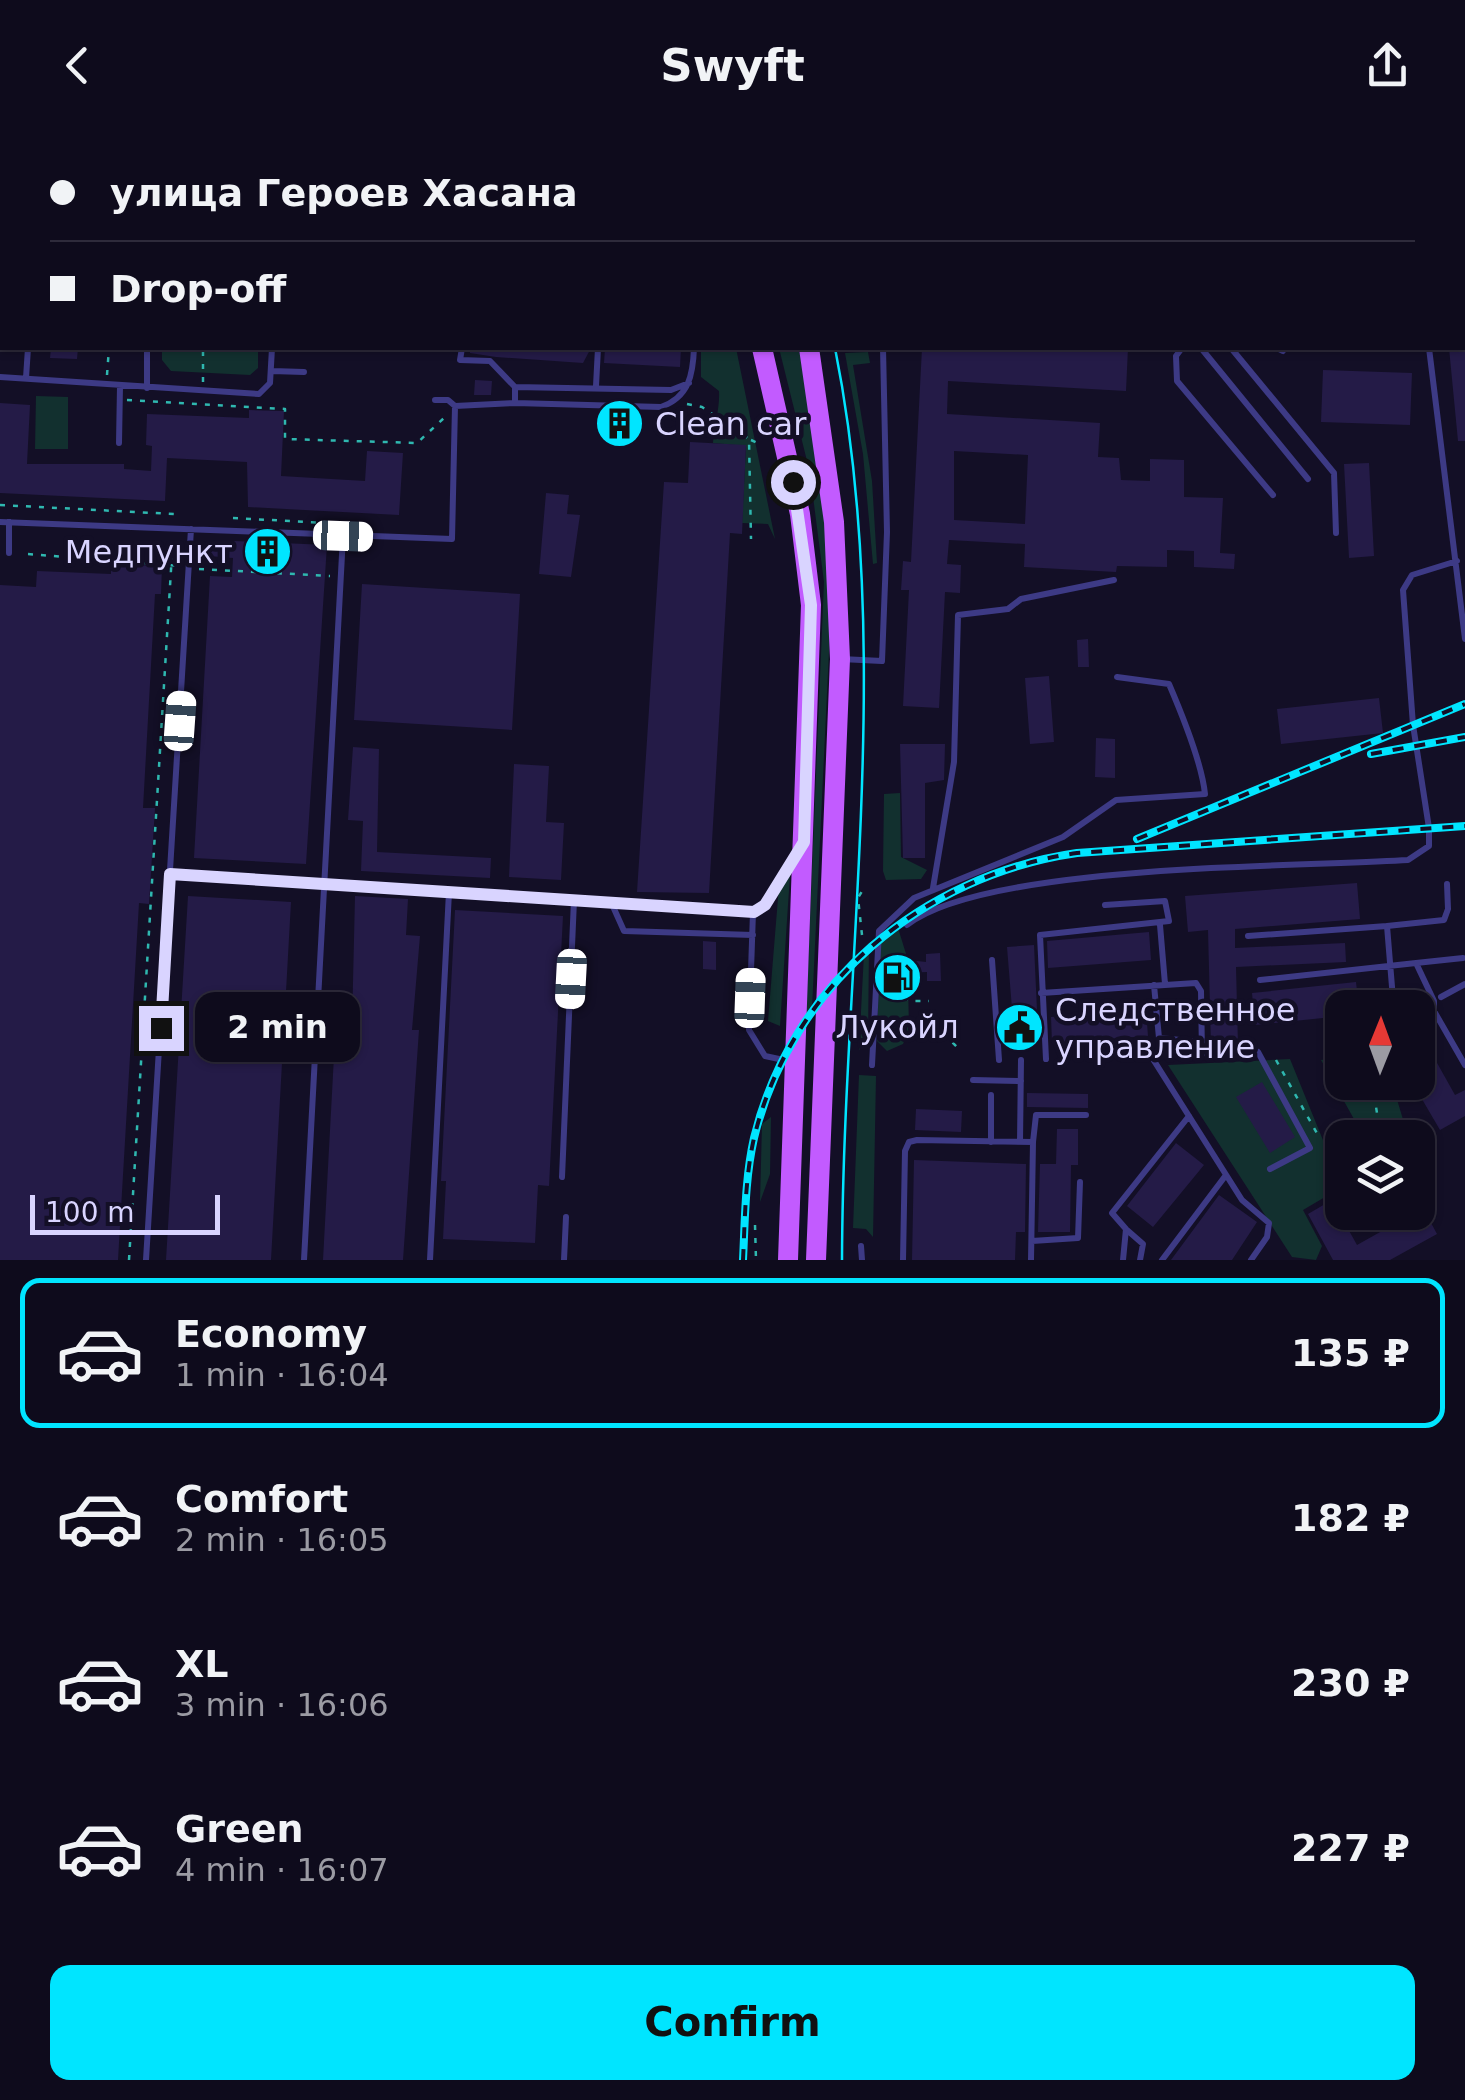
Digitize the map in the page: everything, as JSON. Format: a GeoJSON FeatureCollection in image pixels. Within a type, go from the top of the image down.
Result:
{"type":"FeatureCollection","features":[{"type":"Feature","properties":{"kind":"main road"},"geometry":{"type":"LineString","coordinates":[[762,350],[800,514],[811,605],[788,1260]]}},
{"type":"Feature","properties":{"kind":"main road"},"geometry":{"type":"LineString","coordinates":[[809,350],[834,522],[840,659],[816,1260]]}},
{"type":"Feature","properties":{"kind":"lane"},"geometry":{"type":"LineString","coordinates":[[26,378],[28,350]]}},
{"type":"Feature","properties":{"kind":"lane"},"geometry":{"type":"LineString","coordinates":[[147,350],[147,388]]}},
{"type":"Feature","properties":{"kind":"lane"},"geometry":{"type":"LineString","coordinates":[[0,376],[259,394],[270,383],[272,350]]}},
{"type":"Feature","properties":{"kind":"lane"},"geometry":{"type":"LineString","coordinates":[[462,350],[460,360],[490,362],[515,387],[515,403]]}},
{"type":"Feature","properties":{"kind":"lane"},"geometry":{"type":"LineString","coordinates":[[596,386],[598,350]]}},
{"type":"Feature","properties":{"kind":"lane"},"geometry":{"type":"LineString","coordinates":[[434,400],[448,400],[456,406],[515,403],[661,408],[675,402],[689,383],[694,350]]}},
{"type":"Feature","properties":{"kind":"lane"},"geometry":{"type":"LineString","coordinates":[[840,659],[882,660],[887,532],[883,350]]}},
{"type":"Feature","properties":{"kind":"lane"},"geometry":{"type":"LineString","coordinates":[[1180,350],[1176,356],[1177,381],[1274,495]]}},
{"type":"Feature","properties":{"kind":"lane"},"geometry":{"type":"LineString","coordinates":[[1203,350],[1308,479]]}},
{"type":"Feature","properties":{"kind":"lane"},"geometry":{"type":"LineString","coordinates":[[1232,350],[1334,473],[1336,533]]}},
{"type":"Feature","properties":{"kind":"lane"},"geometry":{"type":"LineString","coordinates":[[1429,350],[1465,639]]}},
{"type":"Feature","properties":{"kind":"lane"},"geometry":{"type":"LineString","coordinates":[[272,370],[304,372]]}},
{"type":"Feature","properties":{"kind":"lane"},"geometry":{"type":"LineString","coordinates":[[515,387],[671,390],[689,383]]}},
{"type":"Feature","properties":{"kind":"lane"},"geometry":{"type":"LineString","coordinates":[[119,444],[120,386]]}},
{"type":"Feature","properties":{"kind":"lane"},"geometry":{"type":"LineString","coordinates":[[9,553],[5,522],[452,539],[456,406]]}},
{"type":"Feature","properties":{"kind":"lane"},"geometry":{"type":"LineString","coordinates":[[146,1260],[191,530]]}},
{"type":"Feature","properties":{"kind":"lane"},"geometry":{"type":"LineString","coordinates":[[304,1260],[343,536]]}},
{"type":"Feature","properties":{"kind":"lane"},"geometry":{"type":"LineString","coordinates":[[907,925],[954,900],[989,890],[1156,874],[1408,860],[1423,854],[1429,846],[1429,828],[1413,725],[1402,590],[1412,575],[1457,561]]}},
{"type":"Feature","properties":{"kind":"lane"},"geometry":{"type":"LineString","coordinates":[[933,889],[954,762],[958,615],[1008,609],[1020,599],[1114,580]]}},
{"type":"Feature","properties":{"kind":"lane"},"geometry":{"type":"LineString","coordinates":[[872,1065],[879,931],[914,898],[1064,837],[1116,800],[1205,794],[1203,773],[1190,750],[1185,720],[1169,684],[1117,678]]}},
{"type":"Feature","properties":{"kind":"lane"},"geometry":{"type":"LineString","coordinates":[[170,874],[754,912],[765,905],[804,842]]}},
{"type":"Feature","properties":{"kind":"lane"},"geometry":{"type":"LineString","coordinates":[[1248,936],[1444,920],[1448,909],[1446,884]]}},
{"type":"Feature","properties":{"kind":"lane"},"geometry":{"type":"LineString","coordinates":[[430,1260],[450,892]]}},
{"type":"Feature","properties":{"kind":"lane"},"geometry":{"type":"LineString","coordinates":[[562,1177],[574,900]]}},
{"type":"Feature","properties":{"kind":"lane"},"geometry":{"type":"LineString","coordinates":[[1046,1059],[1040,934],[1160,925],[1169,921],[1165,901],[1104,905]]}},
{"type":"Feature","properties":{"kind":"lane"},"geometry":{"type":"LineString","coordinates":[[610,902],[624,931],[753,935]]}},
{"type":"Feature","properties":{"kind":"lane"},"geometry":{"type":"LineString","coordinates":[[754,912],[749,1030],[764,1056],[793,1062]]}},
{"type":"Feature","properties":{"kind":"lane"},"geometry":{"type":"LineString","coordinates":[[1160,925],[1164,984]]}},
{"type":"Feature","properties":{"kind":"lane"},"geometry":{"type":"LineString","coordinates":[[1387,926],[1391,990]]}},
{"type":"Feature","properties":{"kind":"lane"},"geometry":{"type":"LineString","coordinates":[[1260,980],[1463,958]]}},
{"type":"Feature","properties":{"kind":"lane"},"geometry":{"type":"LineString","coordinates":[[992,960],[999,1060]]}},
{"type":"Feature","properties":{"kind":"lane"},"geometry":{"type":"LineString","coordinates":[[1416,962],[1434,1000],[1434,1011],[1465,1065]]}},
{"type":"Feature","properties":{"kind":"lane"},"geometry":{"type":"LineString","coordinates":[[1042,993],[1191,982],[1200,986],[1202,1054]]}},
{"type":"Feature","properties":{"kind":"lane"},"geometry":{"type":"LineString","coordinates":[[1441,997],[1465,984]]}},
{"type":"Feature","properties":{"kind":"lane"},"geometry":{"type":"LineString","coordinates":[[1154,985],[1159,1038],[1202,1042]]}},
{"type":"Feature","properties":{"kind":"lane"},"geometry":{"type":"LineString","coordinates":[[1258,1052],[1310,1148],[1270,1169]]}},
{"type":"Feature","properties":{"kind":"lane"},"geometry":{"type":"LineString","coordinates":[[1152,1056],[1242,1200],[1268,1223],[1267,1236],[1251,1260]]}},
{"type":"Feature","properties":{"kind":"lane"},"geometry":{"type":"LineString","coordinates":[[1020,1142],[1021,1060]]}},
{"type":"Feature","properties":{"kind":"lane"},"geometry":{"type":"LineString","coordinates":[[973,1080],[1021,1081]]}},
{"type":"Feature","properties":{"kind":"lane"},"geometry":{"type":"LineString","coordinates":[[990,1142],[992,1096]]}},
{"type":"Feature","properties":{"kind":"lane"},"geometry":{"type":"LineString","coordinates":[[1031,1260],[1036,1115],[1086,1114]]}},
{"type":"Feature","properties":{"kind":"lane"},"geometry":{"type":"LineString","coordinates":[[1140,1260],[1144,1244],[1112,1218],[1114,1210],[1189,1116]]}},
{"type":"Feature","properties":{"kind":"lane"},"geometry":{"type":"LineString","coordinates":[[902,1260],[905,1145],[916,1140],[1033,1142]]}},
{"type":"Feature","properties":{"kind":"lane"},"geometry":{"type":"LineString","coordinates":[[1162,1260],[1226,1175]]}},
{"type":"Feature","properties":{"kind":"lane"},"geometry":{"type":"LineString","coordinates":[[1032,1242],[1069,1242],[1078,1238],[1080,1182]]}},
{"type":"Feature","properties":{"kind":"lane"},"geometry":{"type":"LineString","coordinates":[[564,1260],[566,1218]]}},
{"type":"Feature","properties":{"kind":"lane"},"geometry":{"type":"LineString","coordinates":[[1123,1260],[1126,1230]]}},
{"type":"Feature","properties":{"kind":"lane"},"geometry":{"type":"LineString","coordinates":[[861,1246],[862,1260]]}},
{"type":"Feature","properties":{"kind":"path"},"geometry":{"type":"LineString","coordinates":[[107,375],[109,350]]}},
{"type":"Feature","properties":{"kind":"path"},"geometry":{"type":"LineString","coordinates":[[203,350],[203,372]]}},
{"type":"Feature","properties":{"kind":"path"},"geometry":{"type":"LineString","coordinates":[[120,400],[285,409],[285,439],[417,442],[456,406]]}},
{"type":"Feature","properties":{"kind":"path"},"geometry":{"type":"LineString","coordinates":[[675,402],[702,406],[762,446]]}},
{"type":"Feature","properties":{"kind":"path"},"geometry":{"type":"LineString","coordinates":[[750,439],[751,539]]}},
{"type":"Feature","properties":{"kind":"path"},"geometry":{"type":"LineString","coordinates":[[0,505],[174,514],[129,1260]]}},
{"type":"Feature","properties":{"kind":"path"},"geometry":{"type":"LineString","coordinates":[[232,518],[345,524]]}},
{"type":"Feature","properties":{"kind":"path"},"geometry":{"type":"LineString","coordinates":[[862,935],[858,898],[864,888]]}},
{"type":"Feature","properties":{"kind":"path"},"geometry":{"type":"LineString","coordinates":[[877,968],[909,1001],[929,1001]]}},
{"type":"Feature","properties":{"kind":"path"},"geometry":{"type":"LineString","coordinates":[[925,1015],[960,1051]]}},
{"type":"Feature","properties":{"kind":"path"},"geometry":{"type":"LineString","coordinates":[[998,1040],[1045,1040]]}},
{"type":"Feature","properties":{"kind":"path"},"geometry":{"type":"LineString","coordinates":[[1276,1060],[1319,1137]]}},
{"type":"Feature","properties":{"kind":"path"},"geometry":{"type":"LineString","coordinates":[[756,1225],[756,1260]]}},
{"type":"Feature","properties":{"kind":"green space"},"geometry":{"type":"Polygon","coordinates":[[[162,350],[258,350],[258,368],[250,375],[171,371],[162,360],[162,350]]]}},
{"type":"Feature","properties":{"kind":"green space"},"geometry":{"type":"Polygon","coordinates":[[[701,350],[736,350],[775,539],[768,524],[742,523],[746,446],[713,443],[719,391],[701,377],[701,350]]]}},
{"type":"Feature","properties":{"kind":"green space"},"geometry":{"type":"Polygon","coordinates":[[[779,350],[799,350],[822,491],[831,609],[812,1008],[806,1014],[824,582],[810,473],[779,350]]]}},
{"type":"Feature","properties":{"kind":"green space"},"geometry":{"type":"Polygon","coordinates":[[[868,352],[870,363],[853,365],[872,481],[877,563],[873,564],[863,454],[845,353],[868,352]]]}},
{"type":"Feature","properties":{"kind":"green space"},"geometry":{"type":"Polygon","coordinates":[[[36,396],[68,397],[68,449],[35,449],[36,396]]]}},
{"type":"Feature","properties":{"kind":"green space"},"geometry":{"type":"Polygon","coordinates":[[[900,793],[901,857],[927,870],[921,879],[886,880],[883,871],[884,794],[900,793]]]}},
{"type":"Feature","properties":{"kind":"green space"},"geometry":{"type":"Polygon","coordinates":[[[790,875],[780,1026],[768,1021],[779,886],[790,875]]]}},
{"type":"Feature","properties":{"kind":"green space"},"geometry":{"type":"Polygon","coordinates":[[[898,928],[907,957],[890,958],[891,983],[908,983],[909,1029],[903,1044],[887,1051],[877,1041],[880,943],[898,928]]]}},
{"type":"Feature","properties":{"kind":"green space"},"geometry":{"type":"Polygon","coordinates":[[[869,948],[868,1038],[859,1050],[864,953],[869,948]]]}},
{"type":"Feature","properties":{"kind":"green space"},"geometry":{"type":"Polygon","coordinates":[[[1290,1059],[1325,1145],[1325,1197],[1303,1210],[1322,1246],[1316,1260],[1292,1257],[1168,1065],[1290,1059]]]}},
{"type":"Feature","properties":{"kind":"green space"},"geometry":{"type":"Polygon","coordinates":[[[859,1075],[876,1076],[873,1237],[866,1229],[853,1228],[859,1075]]]}},
{"type":"Feature","properties":{"kind":"green space"},"geometry":{"type":"Polygon","coordinates":[[[1343,1100],[1397,1100],[1403,1120],[1355,1120],[1343,1100]]]}},
{"type":"Feature","properties":{"kind":"green space"},"geometry":{"type":"Polygon","coordinates":[[[771,1117],[770,1174],[760,1202],[762,1124],[771,1117]]]}},
{"type":"Feature","properties":{"kind":"building"},"geometry":{"type":"Polygon","coordinates":[[[51,350],[78,350],[77,359],[50,358],[51,350]]]}},
{"type":"Feature","properties":{"kind":"building"},"geometry":{"type":"Polygon","coordinates":[[[470,350],[590,350],[583,363],[470,350]]]}},
{"type":"Feature","properties":{"kind":"building"},"geometry":{"type":"Polygon","coordinates":[[[605,350],[681,350],[680,367],[604,363],[605,350]]]}},
{"type":"Feature","properties":{"kind":"building"},"geometry":{"type":"Polygon","coordinates":[[[922,350],[1128,350],[1126,391],[948,381],[947,414],[1100,423],[1098,457],[1119,458],[1121,480],[1150,481],[1150,459],[1184,460],[1184,497],[1223,498],[1220,553],[1235,554],[1234,569],[1194,567],[1194,551],[1167,550],[1167,567],[1117,566],[1116,572],[1024,567],[1025,544],[949,540],[947,564],[961,565],[960,593],[945,592],[939,708],[903,706],[909,590],[901,590],[903,561],[911,562],[922,350]],[[954,451],[954,520],[1025,524],[1028,455],[954,451]]]}},
{"type":"Feature","properties":{"kind":"building"},"geometry":{"type":"Polygon","coordinates":[[[1449,350],[1465,350],[1465,441],[1458,441],[1449,350]]]}},
{"type":"Feature","properties":{"kind":"building"},"geometry":{"type":"Polygon","coordinates":[[[1323,370],[1412,373],[1410,425],[1321,422],[1323,370]]]}},
{"type":"Feature","properties":{"kind":"building"},"geometry":{"type":"Polygon","coordinates":[[[475,380],[492,381],[491,395],[474,395],[475,380]]]}},
{"type":"Feature","properties":{"kind":"building"},"geometry":{"type":"Polygon","coordinates":[[[0,403],[30,405],[27,464],[124,464],[124,469],[151,471],[152,446],[146,445],[147,414],[249,418],[249,410],[284,411],[281,476],[365,481],[367,451],[403,453],[399,515],[248,507],[247,462],[167,458],[165,501],[0,493],[0,403]]]}},
{"type":"Feature","properties":{"kind":"building","name":"Clean car"},"geometry":{"type":"Polygon","coordinates":[[[612,413],[630,413],[628,437],[611,436],[612,413]]]}},
{"type":"Feature","properties":{"kind":"building"},"geometry":{"type":"Polygon","coordinates":[[[690,442],[746,445],[742,534],[730,533],[709,893],[637,892],[664,482],[688,483],[690,442]]]}},
{"type":"Feature","properties":{"kind":"building"},"geometry":{"type":"Polygon","coordinates":[[[1369,463],[1374,556],[1349,558],[1344,464],[1369,463]]]}},
{"type":"Feature","properties":{"kind":"building"},"geometry":{"type":"Polygon","coordinates":[[[546,493],[569,495],[567,514],[580,515],[571,577],[539,574],[546,493]]]}},
{"type":"Feature","properties":{"kind":"building"},"geometry":{"type":"Polygon","coordinates":[[[234,541],[327,545],[306,864],[194,858],[210,576],[232,577],[233,558],[209,556],[209,545],[233,547],[234,541]]]}},
{"type":"Feature","properties":{"kind":"building"},"geometry":{"type":"Polygon","coordinates":[[[111,564],[162,566],[161,594],[155,594],[143,808],[155,808],[149,904],[139,903],[118,1260],[0,1260],[0,585],[36,587],[37,571],[111,574],[111,564]]]}},
{"type":"Feature","properties":{"kind":"building"},"geometry":{"type":"Polygon","coordinates":[[[362,584],[520,594],[512,730],[354,720],[362,584]]]}},
{"type":"Feature","properties":{"kind":"building"},"geometry":{"type":"Polygon","coordinates":[[[1088,639],[1089,667],[1078,667],[1077,640],[1088,639]]]}},
{"type":"Feature","properties":{"kind":"building"},"geometry":{"type":"Polygon","coordinates":[[[1049,676],[1054,742],[1030,744],[1025,678],[1049,676]]]}},
{"type":"Feature","properties":{"kind":"building"},"geometry":{"type":"Polygon","coordinates":[[[1379,698],[1383,733],[1281,744],[1277,709],[1379,698]]]}},
{"type":"Feature","properties":{"kind":"building"},"geometry":{"type":"Polygon","coordinates":[[[1096,738],[1115,739],[1115,778],[1095,777],[1096,738]]]}},
{"type":"Feature","properties":{"kind":"building"},"geometry":{"type":"Polygon","coordinates":[[[900,744],[945,744],[944,780],[925,783],[925,858],[903,858],[900,744]]]}},
{"type":"Feature","properties":{"kind":"building"},"geometry":{"type":"Polygon","coordinates":[[[353,747],[379,749],[377,852],[491,858],[490,878],[361,871],[363,821],[348,820],[353,747]]]}},
{"type":"Feature","properties":{"kind":"building"},"geometry":{"type":"Polygon","coordinates":[[[514,764],[549,766],[546,822],[564,823],[561,880],[509,877],[514,764]]]}},
{"type":"Feature","properties":{"kind":"building"},"geometry":{"type":"Polygon","coordinates":[[[1357,883],[1360,919],[1235,929],[1235,948],[1345,943],[1346,962],[1236,967],[1238,1045],[1211,1046],[1208,930],[1188,932],[1185,896],[1357,883]]]}},
{"type":"Feature","properties":{"kind":"building"},"geometry":{"type":"Polygon","coordinates":[[[188,896],[291,902],[271,1260],[166,1260],[188,896]]]}},
{"type":"Feature","properties":{"kind":"building"},"geometry":{"type":"Polygon","coordinates":[[[355,896],[408,899],[406,935],[420,936],[412,1030],[419,1030],[403,1260],[323,1260],[334,1056],[344,1056],[346,1026],[352,1026],[355,896]]]}},
{"type":"Feature","properties":{"kind":"building"},"geometry":{"type":"Polygon","coordinates":[[[455,910],[563,916],[549,1186],[538,1185],[535,1243],[443,1239],[446,1181],[441,1181],[455,910]]]}},
{"type":"Feature","properties":{"kind":"building"},"geometry":{"type":"Polygon","coordinates":[[[1149,932],[1151,960],[1048,968],[1047,941],[1149,932]]]}},
{"type":"Feature","properties":{"kind":"building"},"geometry":{"type":"Polygon","coordinates":[[[703,941],[716,942],[716,970],[703,969],[703,941]]]}},
{"type":"Feature","properties":{"kind":"building"},"geometry":{"type":"Polygon","coordinates":[[[1034,945],[1038,1032],[1014,1033],[1007,947],[1034,945]]]}},
{"type":"Feature","properties":{"kind":"building"},"geometry":{"type":"Polygon","coordinates":[[[940,953],[941,981],[927,981],[927,972],[906,973],[906,982],[892,983],[891,958],[926,962],[926,954],[940,953]]]}},
{"type":"Feature","properties":{"kind":"building"},"geometry":{"type":"Polygon","coordinates":[[[1356,982],[1357,990],[1325,990],[1325,1018],[1255,1025],[1252,993],[1356,982]]]}},
{"type":"Feature","properties":{"kind":"building"},"geometry":{"type":"Polygon","coordinates":[[[1146,1010],[1148,1036],[1052,1043],[1051,1017],[1146,1010]]]}},
{"type":"Feature","properties":{"kind":"building"},"geometry":{"type":"Polygon","coordinates":[[[1435,1059],[1455,1095],[1465,1090],[1465,1116],[1440,1130],[1422,1100],[1435,1100],[1435,1059]]]}},
{"type":"Feature","properties":{"kind":"building"},"geometry":{"type":"Polygon","coordinates":[[[1262,1082],[1295,1137],[1270,1153],[1236,1097],[1262,1082]]]}},
{"type":"Feature","properties":{"kind":"building"},"geometry":{"type":"Polygon","coordinates":[[[1027,1093],[1088,1094],[1088,1108],[1027,1107],[1027,1093]]]}},
{"type":"Feature","properties":{"kind":"building"},"geometry":{"type":"Polygon","coordinates":[[[916,1109],[962,1111],[961,1132],[915,1130],[916,1109]]]}},
{"type":"Feature","properties":{"kind":"building"},"geometry":{"type":"Polygon","coordinates":[[[1057,1129],[1078,1129],[1078,1165],[1071,1165],[1070,1232],[1038,1232],[1040,1164],[1056,1164],[1057,1129]]]}},
{"type":"Feature","properties":{"kind":"building"},"geometry":{"type":"Polygon","coordinates":[[[1176,1143],[1204,1165],[1153,1227],[1127,1206],[1176,1143]]]}},
{"type":"Feature","properties":{"kind":"building"},"geometry":{"type":"Polygon","coordinates":[[[914,1160],[1026,1164],[1025,1232],[1016,1232],[1015,1260],[912,1260],[914,1160]]]}},
{"type":"Feature","properties":{"kind":"building"},"geometry":{"type":"Polygon","coordinates":[[[1219,1195],[1257,1222],[1232,1260],[1171,1260],[1219,1195]]]}},
{"type":"Feature","properties":{"kind":"building"},"geometry":{"type":"Polygon","coordinates":[[[1325,1204],[1325,1230],[1349,1230],[1357,1245],[1384,1230],[1435,1230],[1437,1234],[1390,1260],[1333,1260],[1308,1214],[1325,1204]]]}},
{"type":"Feature","properties":{"kind":"tram line"},"geometry":{"type":"LineString","coordinates":[[835,350],[853,461],[862,574],[864,689],[842,1260]]}},
{"type":"Feature","properties":{"kind":"railway"},"geometry":{"type":"LineString","coordinates":[[1137,839],[1465,704]]}},
{"type":"Feature","properties":{"kind":"railway"},"geometry":{"type":"LineString","coordinates":[[1371,754],[1465,737]]}},
{"type":"Feature","properties":{"kind":"railway"},"geometry":{"type":"LineString","coordinates":[[743,1260],[751,1153],[772,1083],[798,1032],[832,986],[872,946],[917,913],[967,885],[1020,865],[1077,853],[1465,826]]}},
{"type":"Feature","properties":{"kind":"place","name":"Clean car"},"geometry":{"type":"Point","coordinates":[620,424]}},
{"type":"Feature","properties":{"kind":"place","name":"Медпункт"},"geometry":{"type":"Point","coordinates":[268,552]}},
{"type":"Feature","properties":{"kind":"place","name":"Лукойл"},"geometry":{"type":"Point","coordinates":[897,977]}},
{"type":"Feature","properties":{"kind":"place","name":"Следственное управление"},"geometry":{"type":"Point","coordinates":[1020,1028]}},
{"type":"Feature","properties":{"kind":"route"},"geometry":{"type":"LineString","coordinates":[[161,1028],[170,874],[754,912],[765,905],[804,842],[811,605],[793,482]]}}]}
